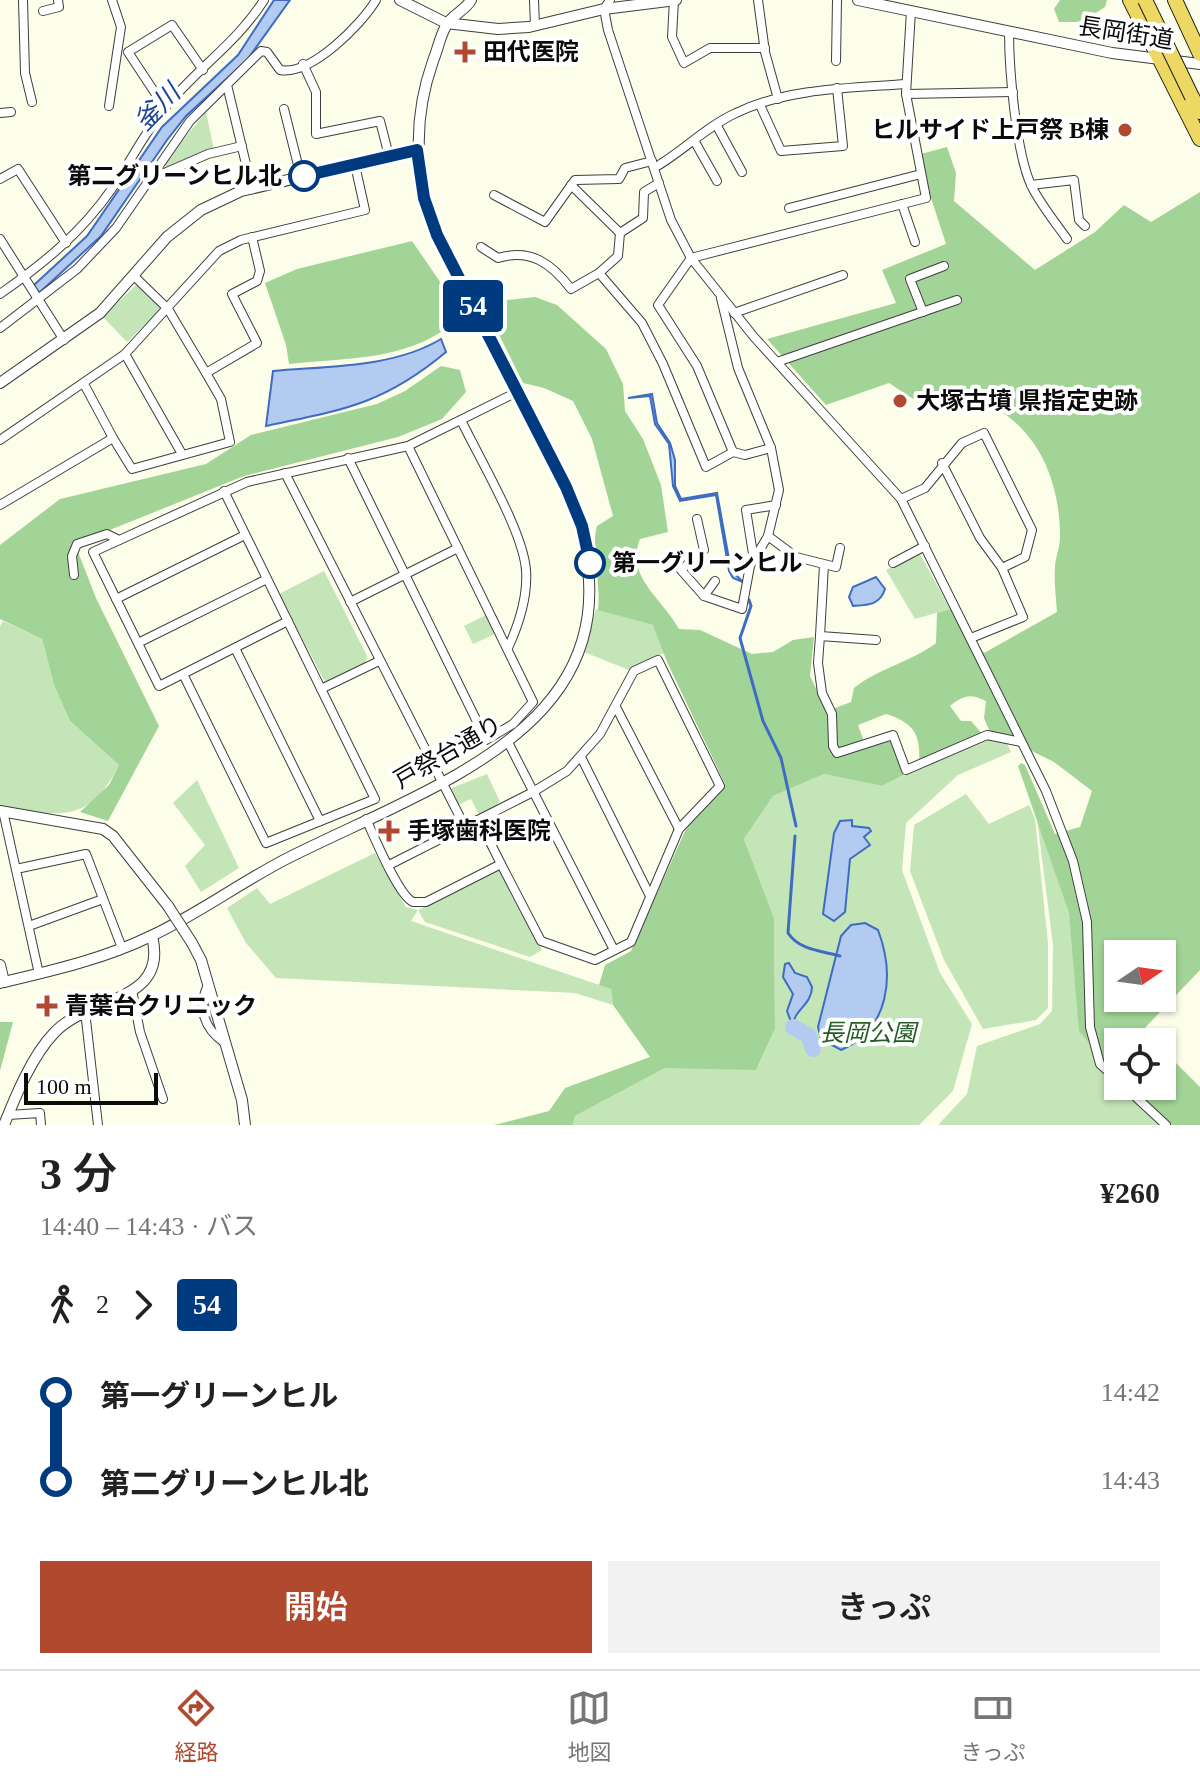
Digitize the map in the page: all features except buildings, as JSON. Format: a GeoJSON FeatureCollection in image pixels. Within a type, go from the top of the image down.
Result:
{"type":"FeatureCollection","features":[{"type":"Feature","properties":{"kind":"highway"},"geometry":{"type":"LineString","coordinates":[[1130,0],[1200,139]]}},
{"type":"Feature","properties":{"kind":"highway"},"geometry":{"type":"LineString","coordinates":[[1145,0],[1197,94]]}},
{"type":"Feature","properties":{"kind":"highway"},"geometry":{"type":"LineString","coordinates":[[1155,0],[1197,94],[1200,112]]}},
{"type":"Feature","properties":{"kind":"highway"},"geometry":{"type":"LineString","coordinates":[[1175,0],[1200,54]]}},
{"type":"Feature","properties":{"kind":"street"},"geometry":{"type":"LineString","coordinates":[[23,0],[25,73],[32,102]]}},
{"type":"Feature","properties":{"kind":"street"},"geometry":{"type":"LineString","coordinates":[[43,11],[59,7],[58,0]]}},
{"type":"Feature","properties":{"kind":"street"},"geometry":{"type":"LineString","coordinates":[[109,106],[121,27],[112,0]]}},
{"type":"Feature","properties":{"kind":"street"},"geometry":{"type":"LineString","coordinates":[[0,294],[25,278],[66,243],[111,190],[165,108],[248,25],[264,0]]}},
{"type":"Feature","properties":{"kind":"street"},"geometry":{"type":"LineString","coordinates":[[0,328],[77,269],[116,228],[190,121],[261,51],[267,52],[280,70],[287,71],[303,64],[348,36],[376,0]]}},
{"type":"Feature","properties":{"kind":"street"},"geometry":{"type":"LineString","coordinates":[[400,0],[446,23],[481,29],[535,26],[607,5],[675,0],[672,37],[678,43],[684,63],[710,48],[765,48]]}},
{"type":"Feature","properties":{"kind":"street"},"geometry":{"type":"LineString","coordinates":[[446,23],[471,0]]}},
{"type":"Feature","properties":{"kind":"street"},"geometry":{"type":"LineString","coordinates":[[534,0],[535,26]]}},
{"type":"Feature","properties":{"kind":"street"},"geometry":{"type":"LineString","coordinates":[[758,0],[765,48],[778,99]]}},
{"type":"Feature","properties":{"kind":"street"},"geometry":{"type":"LineString","coordinates":[[836,61],[837,0]]}},
{"type":"Feature","properties":{"kind":"street","name":"長岡街道"},"geometry":{"type":"LineString","coordinates":[[858,0],[1160,60],[1200,64]]}},
{"type":"Feature","properties":{"kind":"street"},"geometry":{"type":"LineString","coordinates":[[607,5],[671,220],[691,258],[734,313],[901,499],[1046,791],[1073,861],[1087,922],[1090,1027],[1100,1064],[1104,1068]]}},
{"type":"Feature","properties":{"kind":"street"},"geometry":{"type":"LineString","coordinates":[[733,452],[697,366],[658,305],[691,258],[926,198],[906,89],[911,11]]}},
{"type":"Feature","properties":{"kind":"street","name":"戸祭台通り"},"geometry":{"type":"LineString","coordinates":[[2,983],[122,948],[152,936],[260,873],[441,782],[509,744],[536,719],[566,676],[585,623],[591,584],[582,526],[437,235],[424,198],[417,150],[422,96],[446,23]]}},
{"type":"Feature","properties":{"kind":"street"},"geometry":{"type":"LineString","coordinates":[[165,108],[128,52],[172,25],[203,70]]}},
{"type":"Feature","properties":{"kind":"street"},"geometry":{"type":"LineString","coordinates":[[1009,31],[1013,92],[1031,185],[1067,239]]}},
{"type":"Feature","properties":{"kind":"street"},"geometry":{"type":"LineString","coordinates":[[303,64],[316,92],[316,134],[380,121],[389,156]]}},
{"type":"Feature","properties":{"kind":"street"},"geometry":{"type":"LineString","coordinates":[[227,85],[252,189]]}},
{"type":"Feature","properties":{"kind":"street"},"geometry":{"type":"LineString","coordinates":[[494,195],[545,222],[575,180],[619,179],[625,168],[653,164],[695,142],[735,113],[778,99],[837,88],[1013,92]]}},
{"type":"Feature","properties":{"kind":"street"},"geometry":{"type":"LineString","coordinates":[[760,105],[781,151],[843,146],[837,88]]}},
{"type":"Feature","properties":{"kind":"street"},"geometry":{"type":"LineString","coordinates":[[284,109],[301,177]]}},
{"type":"Feature","properties":{"kind":"street"},"geometry":{"type":"LineString","coordinates":[[0,113],[11,112]]}},
{"type":"Feature","properties":{"kind":"street"},"geometry":{"type":"LineString","coordinates":[[717,126],[742,172]]}},
{"type":"Feature","properties":{"kind":"street"},"geometry":{"type":"LineString","coordinates":[[695,142],[717,181]]}},
{"type":"Feature","properties":{"kind":"street"},"geometry":{"type":"LineString","coordinates":[[151,179],[208,154],[242,146]]}},
{"type":"Feature","properties":{"kind":"street"},"geometry":{"type":"LineString","coordinates":[[0,383],[100,313],[180,225],[218,201],[252,189],[417,150]]}},
{"type":"Feature","properties":{"kind":"street"},"geometry":{"type":"LineString","coordinates":[[0,440],[125,354],[212,257],[252,237],[365,210],[355,165]]}},
{"type":"Feature","properties":{"kind":"street"},"geometry":{"type":"LineString","coordinates":[[0,179],[18,169],[66,243]]}},
{"type":"Feature","properties":{"kind":"street"},"geometry":{"type":"LineString","coordinates":[[789,208],[921,174]]}},
{"type":"Feature","properties":{"kind":"street"},"geometry":{"type":"LineString","coordinates":[[1031,185],[1074,180],[1079,220],[1085,226]]}},
{"type":"Feature","properties":{"kind":"street"},"geometry":{"type":"LineString","coordinates":[[620,233],[643,218],[644,192],[659,183]]}},
{"type":"Feature","properties":{"kind":"street"},"geometry":{"type":"LineString","coordinates":[[571,185],[620,233]]}},
{"type":"Feature","properties":{"kind":"street"},"geometry":{"type":"LineString","coordinates":[[902,204],[915,242]]}},
{"type":"Feature","properties":{"kind":"street"},"geometry":{"type":"LineString","coordinates":[[481,247],[498,258],[515,253],[554,266],[571,289],[599,273],[618,256],[620,233]]}},
{"type":"Feature","properties":{"kind":"street"},"geometry":{"type":"LineString","coordinates":[[206,373],[257,343],[232,294],[257,281],[260,271],[252,237]]}},
{"type":"Feature","properties":{"kind":"street"},"geometry":{"type":"LineString","coordinates":[[0,239],[64,340]]}},
{"type":"Feature","properties":{"kind":"street"},"geometry":{"type":"LineString","coordinates":[[923,312],[910,279],[944,266]]}},
{"type":"Feature","properties":{"kind":"street"},"geometry":{"type":"LineString","coordinates":[[599,273],[642,323],[663,364],[706,467],[733,452],[745,455],[771,448]]}},
{"type":"Feature","properties":{"kind":"street"},"geometry":{"type":"LineString","coordinates":[[734,313],[843,275]]}},
{"type":"Feature","properties":{"kind":"street"},"geometry":{"type":"LineString","coordinates":[[84,384],[132,469],[230,442],[221,399],[168,309],[135,277]]}},
{"type":"Feature","properties":{"kind":"street"},"geometry":{"type":"LineString","coordinates":[[697,519],[704,550],[681,570],[704,596],[742,609],[754,560],[768,536],[779,490],[771,448],[738,368],[721,298]]}},
{"type":"Feature","properties":{"kind":"street"},"geometry":{"type":"LineString","coordinates":[[777,362],[957,300]]}},
{"type":"Feature","properties":{"kind":"street"},"geometry":{"type":"LineString","coordinates":[[125,354],[182,454]]}},
{"type":"Feature","properties":{"kind":"street"},"geometry":{"type":"LineString","coordinates":[[288,621],[159,686],[93,552],[224,491],[285,473],[408,446],[517,392]]}},
{"type":"Feature","properties":{"kind":"street"},"geometry":{"type":"LineString","coordinates":[[461,420],[519,543],[526,567],[518,626],[508,648]]}},
{"type":"Feature","properties":{"kind":"street"},"geometry":{"type":"LineString","coordinates":[[901,499],[925,488],[942,463],[962,443],[984,433],[1032,530],[1025,557],[1002,568]]}},
{"type":"Feature","properties":{"kind":"street"},"geometry":{"type":"LineString","coordinates":[[0,505],[13,501],[113,438]]}},
{"type":"Feature","properties":{"kind":"street"},"geometry":{"type":"LineString","coordinates":[[348,458],[486,740],[513,724],[533,702],[408,446]]}},
{"type":"Feature","properties":{"kind":"street"},"geometry":{"type":"LineString","coordinates":[[942,463],[980,538],[1002,568],[1023,617],[971,638]]}},
{"type":"Feature","properties":{"kind":"street"},"geometry":{"type":"LineString","coordinates":[[285,473],[465,827]]}},
{"type":"Feature","properties":{"kind":"street"},"geometry":{"type":"LineString","coordinates":[[183,674],[266,843],[375,799],[224,491]]}},
{"type":"Feature","properties":{"kind":"street"},"geometry":{"type":"LineString","coordinates":[[754,560],[746,510],[776,505]]}},
{"type":"Feature","properties":{"kind":"street"},"geometry":{"type":"LineString","coordinates":[[74,575],[72,556],[77,544],[107,534],[119,540]]}},
{"type":"Feature","properties":{"kind":"street"},"geometry":{"type":"LineString","coordinates":[[116,599],[245,535]]}},
{"type":"Feature","properties":{"kind":"street"},"geometry":{"type":"LineString","coordinates":[[768,536],[796,557],[824,565],[836,567],[840,548]]}},
{"type":"Feature","properties":{"kind":"street"},"geometry":{"type":"LineString","coordinates":[[893,563],[925,546]]}},
{"type":"Feature","properties":{"kind":"street"},"geometry":{"type":"LineString","coordinates":[[350,602],[458,548]]}},
{"type":"Feature","properties":{"kind":"street"},"geometry":{"type":"LineString","coordinates":[[824,565],[818,663],[822,693],[832,714],[833,746],[837,753],[893,735],[906,770],[987,735],[1021,742]]}},
{"type":"Feature","properties":{"kind":"street"},"geometry":{"type":"LineString","coordinates":[[138,643],[267,579]]}},
{"type":"Feature","properties":{"kind":"street"},"geometry":{"type":"LineString","coordinates":[[704,596],[715,581]]}},
{"type":"Feature","properties":{"kind":"street"},"geometry":{"type":"LineString","coordinates":[[820,636],[876,640]]}},
{"type":"Feature","properties":{"kind":"street"},"geometry":{"type":"LineString","coordinates":[[235,648],[320,821]]}},
{"type":"Feature","properties":{"kind":"street"},"geometry":{"type":"LineString","coordinates":[[389,865],[533,792],[581,757],[616,707],[634,671],[658,660],[720,786],[679,829],[631,942],[595,960],[541,941],[479,820]]}},
{"type":"Feature","properties":{"kind":"street"},"geometry":{"type":"LineString","coordinates":[[321,689],[379,661]]}},
{"type":"Feature","properties":{"kind":"street"},"geometry":{"type":"LineString","coordinates":[[616,707],[679,829]]}},
{"type":"Feature","properties":{"kind":"street"},"geometry":{"type":"LineString","coordinates":[[509,744],[614,950]]}},
{"type":"Feature","properties":{"kind":"street"},"geometry":{"type":"LineString","coordinates":[[581,757],[650,896]]}},
{"type":"Feature","properties":{"kind":"street"},"geometry":{"type":"LineString","coordinates":[[39,974],[2,811],[103,829],[113,836],[168,906],[192,943],[208,985],[245,1125]]}},
{"type":"Feature","properties":{"kind":"street"},"geometry":{"type":"LineString","coordinates":[[366,819],[404,894],[413,902],[426,902],[501,864]]}},
{"type":"Feature","properties":{"kind":"street"},"geometry":{"type":"LineString","coordinates":[[16,869],[86,854],[122,948]]}},
{"type":"Feature","properties":{"kind":"street"},"geometry":{"type":"LineString","coordinates":[[29,926],[103,899]]}},
{"type":"Feature","properties":{"kind":"street"},"geometry":{"type":"LineString","coordinates":[[6,1120],[46,1042],[63,1024],[145,983],[155,965],[152,936]]}},
{"type":"Feature","properties":{"kind":"street"},"geometry":{"type":"LineString","coordinates":[[0,965],[2,983]]}},
{"type":"Feature","properties":{"kind":"street"},"geometry":{"type":"LineString","coordinates":[[132,990],[140,1032],[163,1099]]}},
{"type":"Feature","properties":{"kind":"street"},"geometry":{"type":"LineString","coordinates":[[85,1011],[98,1125]]}},
{"type":"Feature","properties":{"kind":"street"},"geometry":{"type":"LineString","coordinates":[[1139,1100],[1166,1125]]}},
{"type":"Feature","properties":{"kind":"street"},"geometry":{"type":"LineString","coordinates":[[6,1120],[40,1113],[41,1125]]}},
{"type":"Feature","properties":{"kind":"green space"},"geometry":{"type":"Polygon","coordinates":[[[1060,0],[1107,0],[1105,7],[1082,22],[1059,22],[1054,9],[1060,0]]]}},
{"type":"Feature","properties":{"kind":"green space"},"geometry":{"type":"Polygon","coordinates":[[[206,112],[214,150],[166,169],[165,162],[206,112]]]}},
{"type":"Feature","properties":{"kind":"green space"},"geometry":{"type":"Polygon","coordinates":[[[947,147],[956,173],[954,201],[1035,270],[1095,232],[1124,205],[1151,222],[1200,192],[1200,970],[1176,995],[1176,940],[1104,940],[1104,1012],[1160,1012],[1145,1028],[1104,1028],[1104,1060],[1079,1031],[1069,913],[1018,766],[1021,763],[1025,765],[1055,834],[1080,827],[1092,791],[1054,762],[989,730],[984,718],[986,701],[967,696],[950,706],[961,721],[971,721],[984,736],[919,764],[917,737],[903,721],[886,714],[858,725],[866,747],[891,741],[906,774],[882,786],[824,774],[773,796],[744,839],[774,918],[775,1029],[756,1070],[665,1068],[575,1116],[573,1125],[494,1125],[549,1111],[565,1088],[650,1057],[613,1005],[611,989],[599,985],[605,965],[631,951],[686,829],[725,784],[667,662],[653,625],[598,610],[595,534],[597,526],[613,516],[592,439],[573,401],[544,388],[523,383],[488,312],[507,300],[535,297],[557,305],[606,349],[623,384],[625,411],[643,439],[661,485],[668,532],[640,539],[637,565],[641,576],[679,629],[700,630],[752,654],[773,652],[793,640],[814,637],[810,676],[827,711],[851,702],[854,688],[864,681],[936,643],[937,613],[950,609],[984,653],[1057,612],[1055,564],[1060,537],[1055,494],[1041,455],[1016,423],[980,400],[933,412],[889,383],[826,405],[767,339],[896,303],[882,270],[946,244],[917,155],[947,147]]]}},
{"type":"Feature","properties":{"kind":"green space"},"geometry":{"type":"Polygon","coordinates":[[[412,241],[454,302],[449,326],[413,346],[393,352],[289,364],[286,345],[265,283],[297,269],[412,241]]]}},
{"type":"Feature","properties":{"kind":"green space"},"geometry":{"type":"Polygon","coordinates":[[[137,284],[161,309],[127,342],[103,317],[137,284]]]}},
{"type":"Feature","properties":{"kind":"green space"},"geometry":{"type":"Polygon","coordinates":[[[441,366],[460,370],[466,392],[442,419],[398,437],[244,476],[75,544],[96,598],[159,726],[108,821],[80,812],[109,785],[119,765],[70,721],[54,685],[42,639],[0,619],[0,545],[60,499],[206,464],[251,435],[377,404],[405,391],[441,366]]]}},
{"type":"Feature","properties":{"kind":"green space"},"geometry":{"type":"Polygon","coordinates":[[[920,554],[950,609],[915,619],[886,570],[920,554]]]}},
{"type":"Feature","properties":{"kind":"green space"},"geometry":{"type":"Polygon","coordinates":[[[324,571],[367,656],[365,664],[326,684],[279,594],[324,571]]]}},
{"type":"Feature","properties":{"kind":"green space"},"geometry":{"type":"Polygon","coordinates":[[[596,609],[653,625],[666,652],[629,670],[584,652],[596,609]]]}},
{"type":"Feature","properties":{"kind":"green space"},"geometry":{"type":"Polygon","coordinates":[[[486,615],[495,634],[473,644],[464,626],[486,615]]]}},
{"type":"Feature","properties":{"kind":"green space"},"geometry":{"type":"Polygon","coordinates":[[[3,621],[42,639],[54,685],[70,721],[119,765],[96,798],[83,807],[55,813],[0,807],[0,626],[3,621]]]}},
{"type":"Feature","properties":{"kind":"green space","name":"長岡公園"},"geometry":{"type":"Polygon","coordinates":[[[983,737],[1006,741],[1011,752],[958,775],[906,823],[902,870],[940,973],[972,1024],[953,1091],[919,1125],[573,1125],[575,1116],[665,1068],[758,1066],[775,1029],[774,918],[744,839],[773,796],[824,774],[882,786],[983,737]]]}},
{"type":"Feature","properties":{"kind":"green space"},"geometry":{"type":"Polygon","coordinates":[[[487,774],[500,802],[480,817],[471,799],[451,808],[442,792],[487,774]]]}},
{"type":"Feature","properties":{"kind":"green space"},"geometry":{"type":"Polygon","coordinates":[[[197,780],[239,868],[201,892],[185,866],[205,845],[173,803],[197,780]]]}},
{"type":"Feature","properties":{"kind":"green space"},"geometry":{"type":"Polygon","coordinates":[[[966,794],[989,824],[1029,805],[1035,819],[1048,943],[1048,1008],[1036,1020],[983,1029],[944,960],[910,871],[914,825],[966,794]]]}},
{"type":"Feature","properties":{"kind":"green space"},"geometry":{"type":"Polygon","coordinates":[[[1036,811],[1069,913],[1074,956],[1104,1038],[1104,1100],[1138,1100],[1159,1125],[938,1125],[967,1094],[977,1046],[1040,1024],[1052,1011],[1053,945],[1036,811]]]}},
{"type":"Feature","properties":{"kind":"green space"},"geometry":{"type":"Polygon","coordinates":[[[375,853],[406,907],[418,910],[411,921],[611,989],[613,1005],[575,993],[276,978],[246,943],[227,908],[257,888],[270,904],[375,853]]]}},
{"type":"Feature","properties":{"kind":"green space"},"geometry":{"type":"Polygon","coordinates":[[[501,868],[542,950],[530,957],[425,922],[418,910],[501,868]]]}},
{"type":"Feature","properties":{"kind":"green space"},"geometry":{"type":"Polygon","coordinates":[[[0,1022],[13,1022],[0,1071],[0,1022]]]}},
{"type":"Feature","properties":{"kind":"green space"},"geometry":{"type":"Polygon","coordinates":[[[1176,1063],[1200,1087],[1200,1125],[1159,1125],[1138,1100],[1176,1100],[1176,1063]]]}},
{"type":"Feature","properties":{"kind":"water"},"geometry":{"type":"Polygon","coordinates":[[[274,0],[290,0],[247,60],[186,116],[101,236],[39,293],[34,285],[87,236],[162,127],[238,55],[274,0]]]}},
{"type":"Feature","properties":{"kind":"water"},"geometry":{"type":"Polygon","coordinates":[[[441,339],[446,352],[382,394],[340,409],[266,426],[273,371],[381,361],[402,356],[441,339]]]}},
{"type":"Feature","properties":{"kind":"water"},"geometry":{"type":"Polygon","coordinates":[[[652,394],[657,423],[670,443],[675,460],[675,486],[681,499],[717,493],[731,570],[743,582],[733,578],[729,571],[716,495],[680,501],[673,486],[669,444],[655,424],[650,396],[628,398],[652,394]]]}},
{"type":"Feature","properties":{"kind":"water"},"geometry":{"type":"Polygon","coordinates":[[[876,577],[885,589],[880,598],[853,606],[849,597],[853,587],[876,577]]]}},
{"type":"Feature","properties":{"kind":"water"},"geometry":{"type":"Polygon","coordinates":[[[852,820],[852,826],[869,828],[871,831],[864,837],[870,845],[850,859],[845,912],[834,921],[823,914],[834,833],[840,821],[852,820]]]}},
{"type":"Feature","properties":{"kind":"water"},"geometry":{"type":"Polygon","coordinates":[[[865,923],[878,930],[883,947],[887,982],[884,999],[870,1029],[841,1050],[821,1039],[818,1027],[841,936],[851,925],[865,923]]]}},
{"type":"Feature","properties":{"kind":"water"},"geometry":{"type":"Polygon","coordinates":[[[789,963],[795,973],[807,977],[812,987],[809,999],[793,1027],[787,1011],[793,994],[783,977],[785,964],[789,963]]]}},
{"type":"Feature","properties":{"kind":"waterway"},"geometry":{"type":"LineString","coordinates":[[749,600],[751,606],[740,638],[763,721],[781,758],[796,826]]}},
{"type":"Feature","properties":{"kind":"waterway"},"geometry":{"type":"LineString","coordinates":[[795,836],[788,933],[804,946],[840,956]]}},
{"type":"Feature","properties":{"kind":"waterway"},"geometry":{"type":"LineString","coordinates":[[793,1027],[809,1036],[813,1049]]}},
{"type":"Feature","properties":{"kind":"bus line","name":"54"},"geometry":{"type":"LineString","coordinates":[[304,176],[417,150],[424,198],[437,235],[566,487],[582,526],[590,563]]}},
{"type":"Feature","properties":{"kind":"place","name":"田代医院"},"geometry":{"type":"Point","coordinates":[465,52]}},
{"type":"Feature","properties":{"kind":"place","name":"ヒルサイド上戸祭 B棟"},"geometry":{"type":"Point","coordinates":[1125,130]}},
{"type":"Feature","properties":{"kind":"place","name":"第二グリーンヒル北"},"geometry":{"type":"Point","coordinates":[304,176]}},
{"type":"Feature","properties":{"kind":"place","name":"大塚古墳 県指定史跡"},"geometry":{"type":"Point","coordinates":[900,401]}},
{"type":"Feature","properties":{"kind":"place","name":"第一グリーンヒル"},"geometry":{"type":"Point","coordinates":[590,563]}},
{"type":"Feature","properties":{"kind":"place","name":"手塚歯科医院"},"geometry":{"type":"Point","coordinates":[389,831]}},
{"type":"Feature","properties":{"kind":"place","name":"青葉台クリニック"},"geometry":{"type":"Point","coordinates":[47,1006]}},
{"type":"Feature","properties":{"kind":"water label","name":"釜川"},"geometry":{"type":"Point","coordinates":[157,107]}}]}
